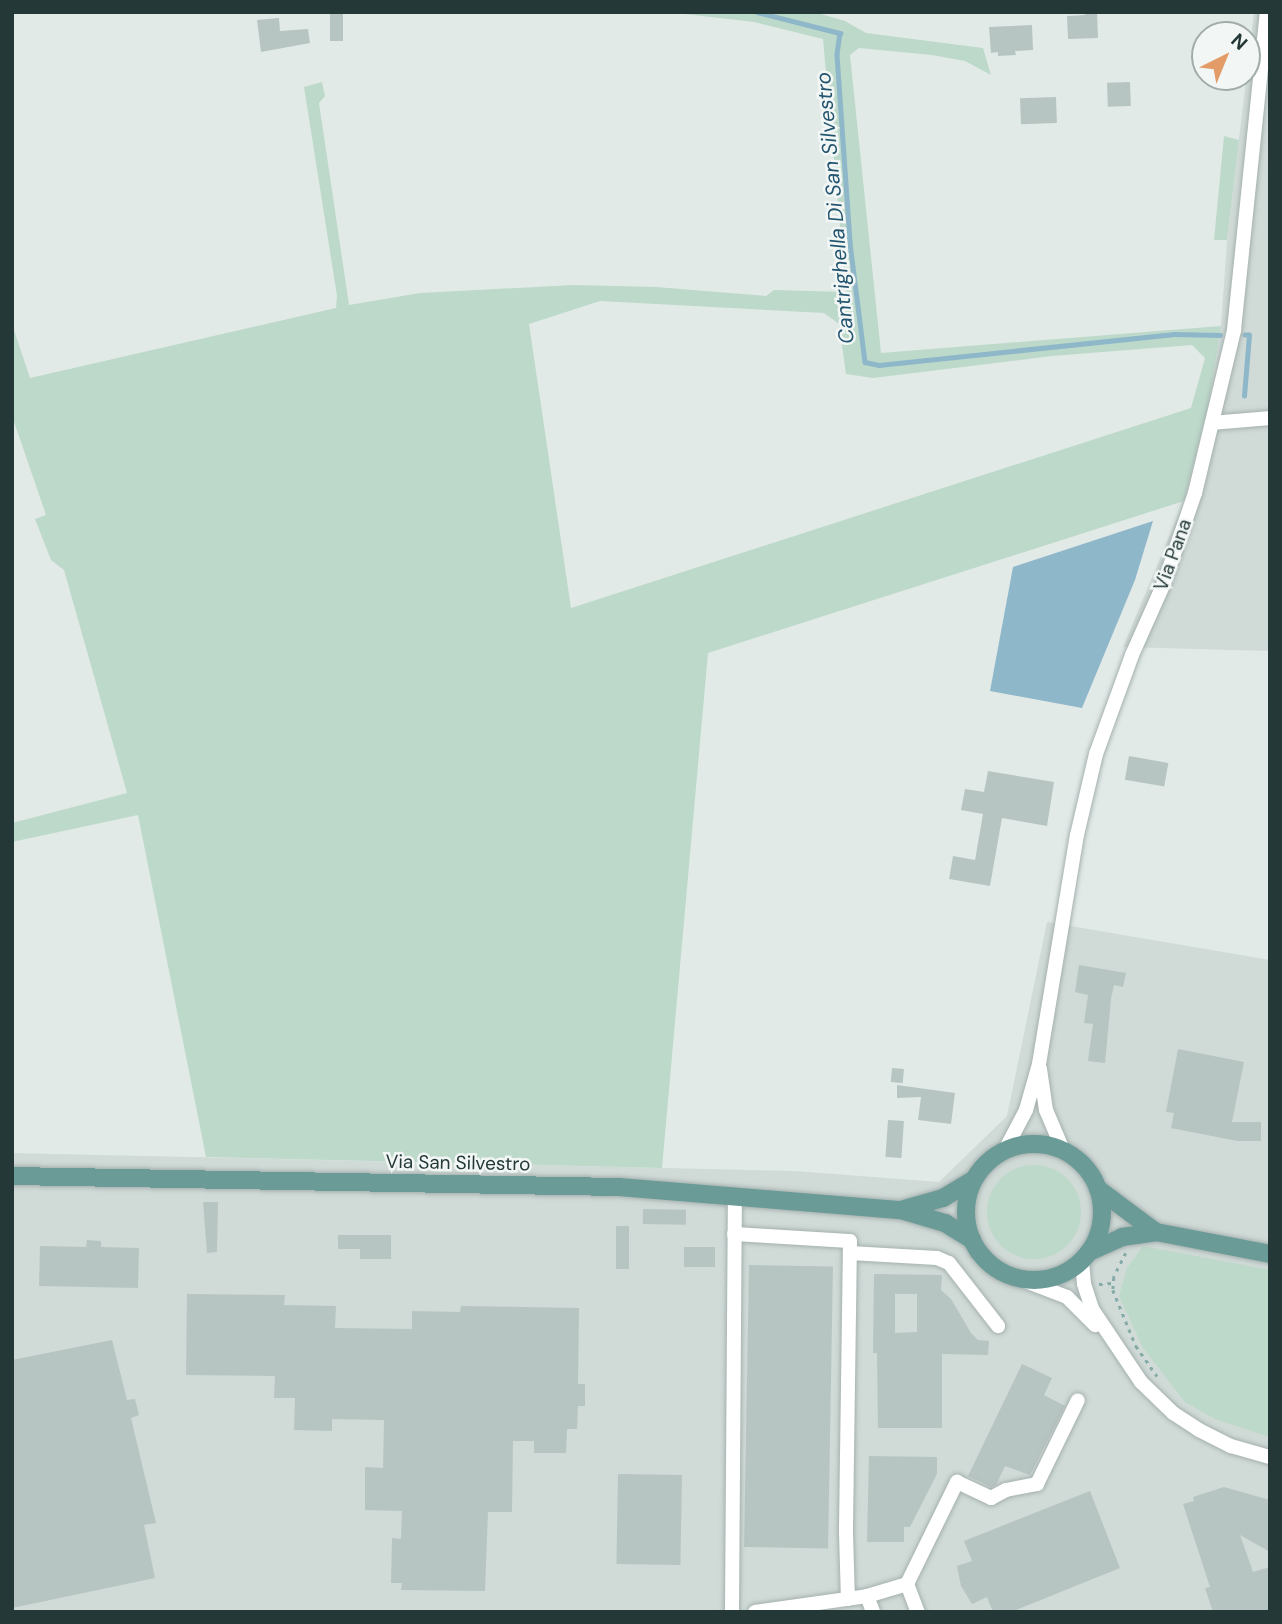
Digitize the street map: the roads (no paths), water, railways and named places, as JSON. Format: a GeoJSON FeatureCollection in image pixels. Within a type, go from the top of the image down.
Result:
{"type":"FeatureCollection","features":[{"type":"Feature","properties":{"kind":"main road"},"geometry":{"type":"LineString","coordinates":[[1086,1257],[1099,1233],[1102,1211],[1098,1189],[1090,1173],[1062,1150],[1043,1144],[1024,1144],[1005,1150],[986,1163],[973,1180],[967,1210],[972,1240],[995,1268],[1012,1276],[1030,1280],[1049,1279],[1067,1272],[1086,1257],[1122,1237],[1148,1233],[1270,1254]]}},
{"type":"Feature","properties":{"kind":"main road","name":"Via San Silvestro"},"geometry":{"type":"LineString","coordinates":[[12,1176],[619,1187],[901,1210],[945,1223],[972,1240]]}},
{"type":"Feature","properties":{"kind":"main road","name":"Via San Silvestro"},"geometry":{"type":"LineString","coordinates":[[901,1210],[943,1198],[973,1180]]}},
{"type":"Feature","properties":{"kind":"main road"},"geometry":{"type":"LineString","coordinates":[[1098,1189],[1148,1233]]}},
{"type":"Feature","properties":{"kind":"street","name":"Via Pana"},"geometry":{"type":"LineString","coordinates":[[1005,1150],[1026,1110],[1039,1065],[1077,835],[1096,754],[1132,655],[1164,583],[1195,493],[1234,330],[1267,31],[1266,12]]}},
{"type":"Feature","properties":{"kind":"street"},"geometry":{"type":"LineString","coordinates":[[1212,423],[1270,418]]}},
{"type":"Feature","properties":{"kind":"street","name":"Via Pana"},"geometry":{"type":"LineString","coordinates":[[1039,1065],[1046,1110],[1062,1150]]}},
{"type":"Feature","properties":{"kind":"street"},"geometry":{"type":"LineString","coordinates":[[732,1612],[735,1195]]}},
{"type":"Feature","properties":{"kind":"street"},"geometry":{"type":"LineString","coordinates":[[734,1234],[850,1241],[846,1533],[848,1599]]}},
{"type":"Feature","properties":{"kind":"street"},"geometry":{"type":"LineString","coordinates":[[850,1253],[937,1258],[948,1263],[998,1326]]}},
{"type":"Feature","properties":{"kind":"street"},"geometry":{"type":"LineString","coordinates":[[1086,1257],[1084,1284],[1092,1309],[1141,1381],[1172,1413],[1231,1446],[1270,1457]]}},
{"type":"Feature","properties":{"kind":"street"},"geometry":{"type":"LineString","coordinates":[[1012,1276],[1067,1297],[1114,1344]]}},
{"type":"Feature","properties":{"kind":"street"},"geometry":{"type":"LineString","coordinates":[[755,1612],[867,1596],[907,1584],[957,1482],[992,1498],[1006,1490],[1037,1484],[1078,1400]]}},
{"type":"Feature","properties":{"kind":"street"},"geometry":{"type":"LineString","coordinates":[[907,1584],[918,1612]]}},
{"type":"Feature","properties":{"kind":"street"},"geometry":{"type":"LineString","coordinates":[[867,1596],[873,1612]]}},
{"type":"Feature","properties":{"kind":"water"},"geometry":{"type":"Polygon","coordinates":[[[1153,521],[1135,580],[1082,708],[990,691],[1013,567],[1153,521]]]}},
{"type":"Feature","properties":{"kind":"waterway","name":"Cantrighella Di San Silvestro"},"geometry":{"type":"LineString","coordinates":[[757,12],[840,33],[837,55],[850,243],[865,362],[879,365],[1174,334],[1220,335]]}},
{"type":"Feature","properties":{"kind":"waterway","name":"Cantrighella Di San Silvestro"},"geometry":{"type":"LineString","coordinates":[[1244,396],[1249,335],[1245,335]]}}]}
